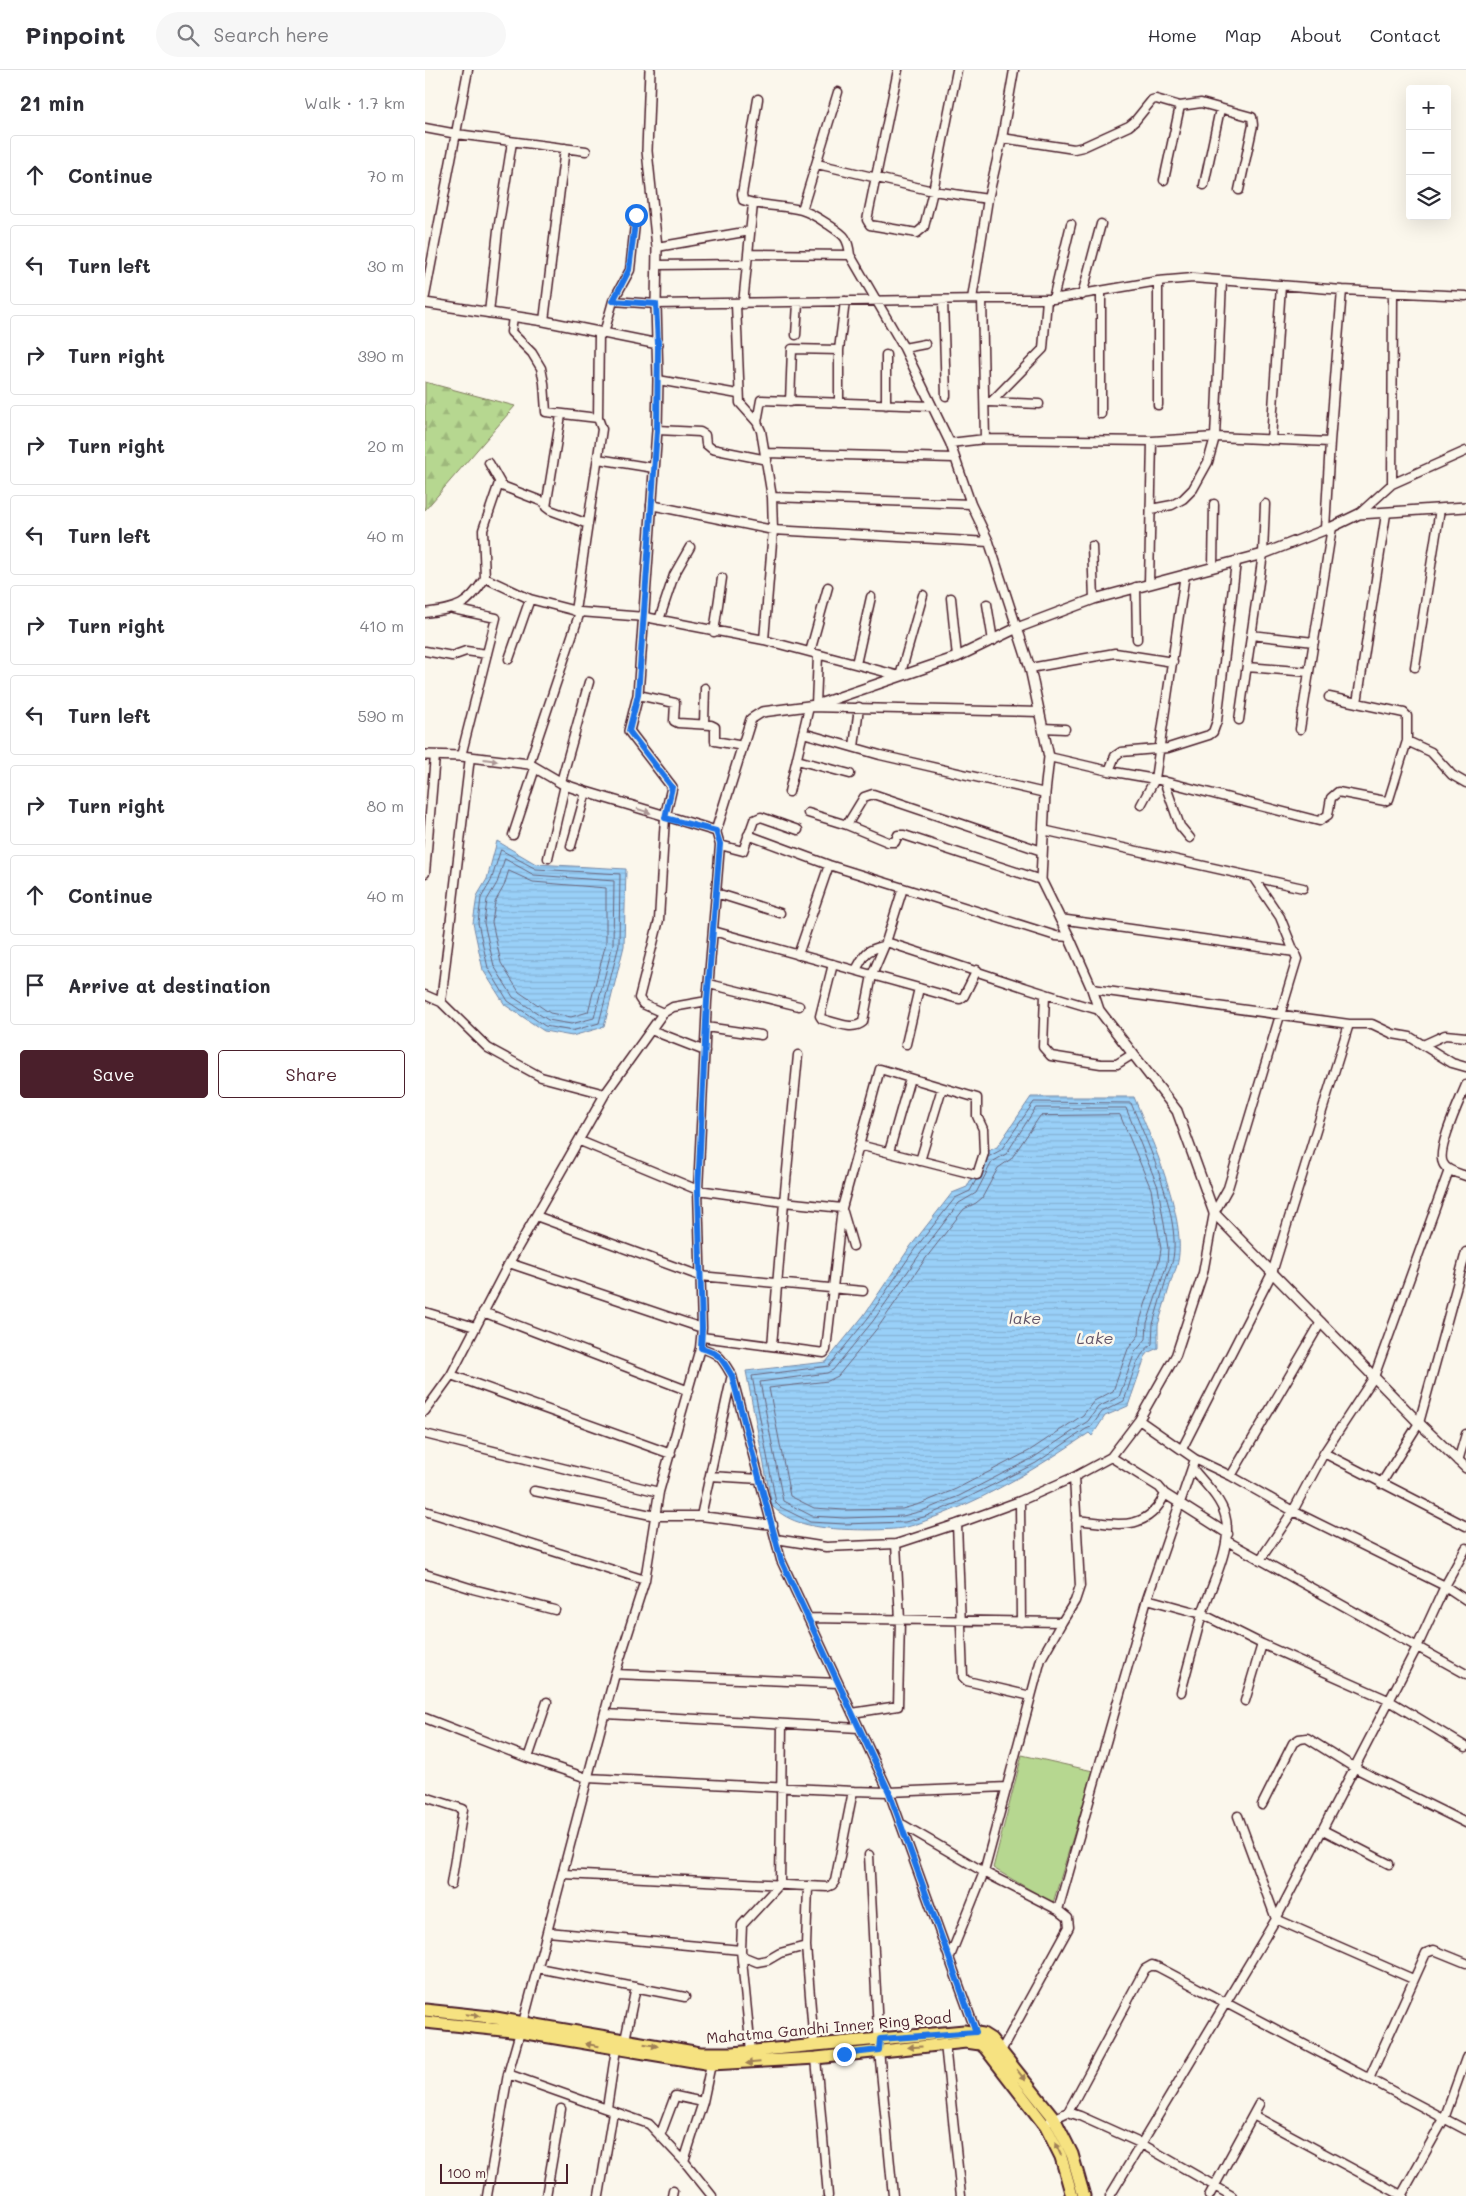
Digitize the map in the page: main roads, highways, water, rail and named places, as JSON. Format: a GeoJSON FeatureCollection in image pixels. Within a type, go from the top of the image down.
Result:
{"type":"FeatureCollection","features":[{"type":"Feature","properties":{"kind":"main road","name":"Mahatma Gandhi Inner Ring Road"},"geometry":{"type":"LineString","coordinates":[[425,2010],[490,2017],[521,2028],[617,2049],[711,2064],[816,2058],[880,2044],[976,2032],[991,2039],[1054,2118],[1065,2136],[1072,2154],[1084,2196]]}},
{"type":"Feature","properties":{"kind":"main road","name":"Mahatma Gandhi Inner Ring Road"},"geometry":{"type":"LineString","coordinates":[[425,2022],[521,2028],[625,2040],[701,2054],[751,2052],[814,2045],[973,2042],[985,2048],[1043,2123],[1061,2157],[1072,2196]]}},
{"type":"Feature","properties":{"kind":"water"},"geometry":{"type":"Polygon","coordinates":[[[497,841],[536,864],[626,869],[624,946],[604,1027],[572,1036],[544,1031],[505,1005],[483,970],[473,923],[477,896],[487,879],[497,841]]]}},
{"type":"Feature","properties":{"kind":"water","name":"lake"},"geometry":{"type":"Polygon","coordinates":[[[1031,1097],[1134,1097],[1168,1186],[1179,1236],[1179,1258],[1158,1325],[1158,1348],[1149,1352],[1145,1357],[1128,1406],[1105,1416],[1092,1436],[1089,1433],[1018,1478],[962,1506],[916,1524],[893,1529],[863,1530],[811,1526],[794,1521],[772,1506],[746,1371],[826,1362],[864,1315],[910,1247],[952,1193],[967,1187],[984,1153],[997,1147],[1031,1097]]]}},
{"type":"Feature","properties":{"kind":"water label","name":"Lake"},"geometry":{"type":"Point","coordinates":[1095,1338]}}]}
